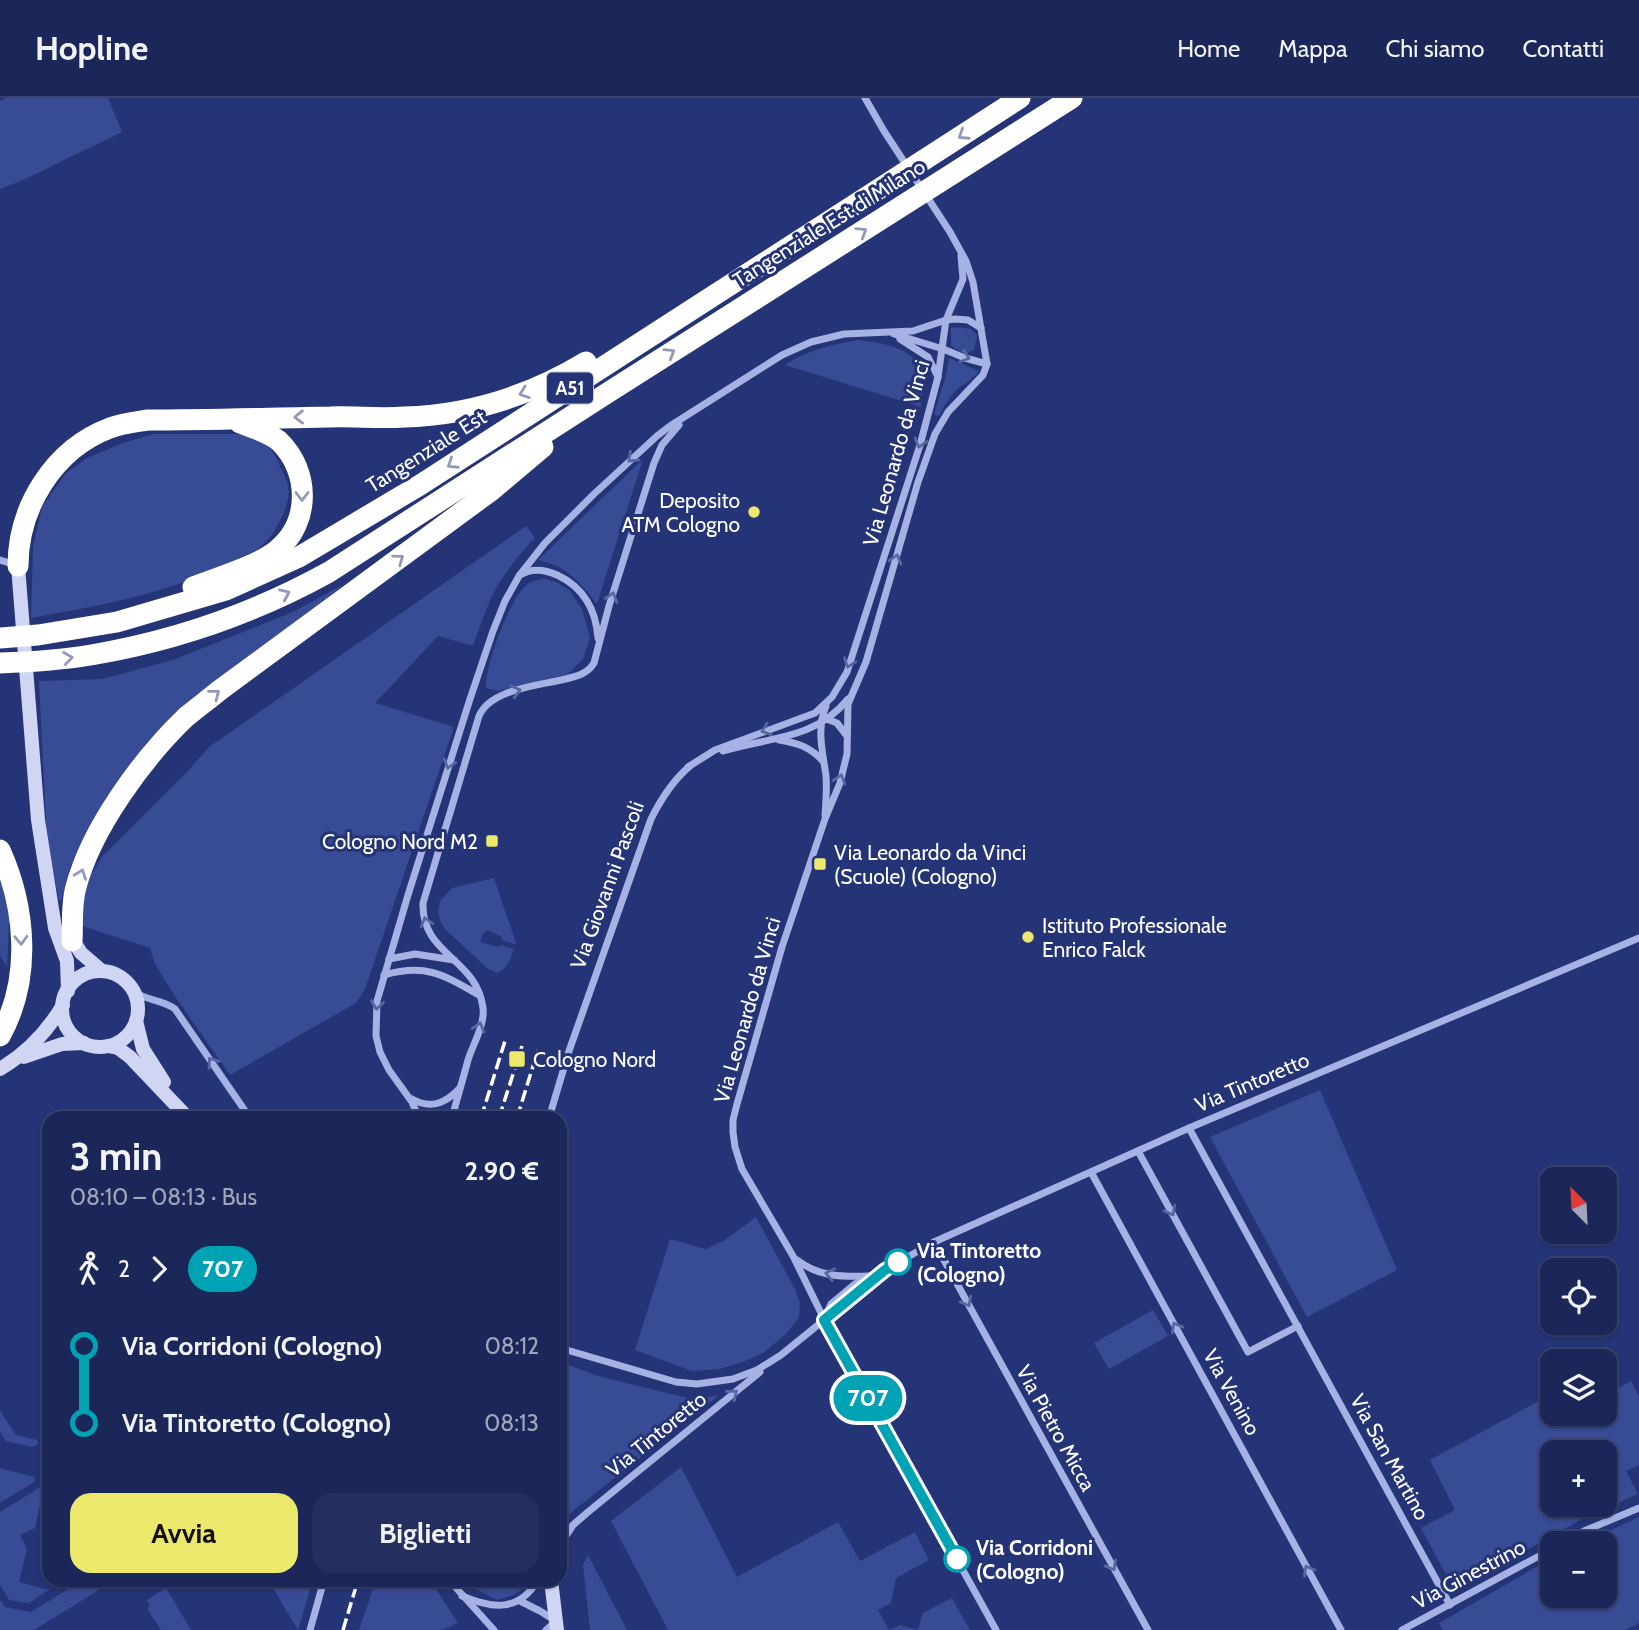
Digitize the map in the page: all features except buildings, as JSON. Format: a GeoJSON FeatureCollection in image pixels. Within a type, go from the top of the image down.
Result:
{"type":"FeatureCollection","features":[{"type":"Feature","properties":{"kind":"highway","name":"Tangenziale Est di Milano"},"geometry":{"type":"LineString","coordinates":[[839,215],[1020,98]]}},
{"type":"Feature","properties":{"kind":"highway","name":"Tangenziale Est di Milano"},"geometry":{"type":"LineString","coordinates":[[612,390],[1072,98]]}},
{"type":"Feature","properties":{"kind":"highway"},"geometry":{"type":"LineString","coordinates":[[13,571],[23,527],[39,488],[57,464],[79,445],[107,429],[148,420],[345,416],[402,418],[445,415],[488,405],[531,390],[567,373],[660,316],[839,215]]}},
{"type":"Feature","properties":{"kind":"highway","name":"Tangenziale Est"},"geometry":{"type":"LineString","coordinates":[[0,638],[38,635],[117,622],[226,590],[299,556],[420,485],[839,215]]}},
{"type":"Feature","properties":{"kind":"highway"},"geometry":{"type":"LineString","coordinates":[[72,941],[75,890],[95,840],[134,777],[187,717],[492,490],[612,390]]}},
{"type":"Feature","properties":{"kind":"highway","name":"A51"},"geometry":{"type":"LineString","coordinates":[[0,663],[90,655],[169,637],[224,620],[306,585],[612,390]]}},
{"type":"Feature","properties":{"kind":"highway"},"geometry":{"type":"LineString","coordinates":[[61,631],[260,561],[287,540],[303,507],[302,482],[295,463],[278,441],[262,431],[228,419]]}},
{"type":"Feature","properties":{"kind":"highway"},"geometry":{"type":"LineString","coordinates":[[0,850],[12,881],[19,911],[22,955],[15,997],[0,1036]]}},
{"type":"Feature","properties":{"kind":"street","name":"Via Leonardo da Vinci"},"geometry":{"type":"LineString","coordinates":[[865,98],[960,248],[970,271],[987,364],[983,374],[948,412],[935,434],[918,482],[866,662],[850,696],[847,754],[840,783],[825,819],[782,947],[733,1120],[735,1147],[742,1169],[793,1256],[824,1320],[996,1630]]}},
{"type":"Feature","properties":{"kind":"street","name":"Via Leonardo da Vinci"},"geometry":{"type":"LineString","coordinates":[[804,718],[818,711],[827,702],[846,672],[920,445],[938,377],[946,320],[963,279],[960,248]]}},
{"type":"Feature","properties":{"kind":"street"},"geometry":{"type":"LineString","coordinates":[[416,1111],[409,1097],[384,1063],[378,1045],[376,1007],[470,699],[497,620],[519,576],[545,543],[657,436],[782,355],[811,342],[844,334],[913,331],[946,320],[968,320],[981,328]]}},
{"type":"Feature","properties":{"kind":"street"},"geometry":{"type":"LineString","coordinates":[[890,333],[987,364]]}},
{"type":"Feature","properties":{"kind":"street"},"geometry":{"type":"LineString","coordinates":[[890,333],[928,357],[938,377]]}},
{"type":"Feature","properties":{"kind":"street"},"geometry":{"type":"LineString","coordinates":[[455,1111],[482,1021],[483,1009],[471,976],[427,930],[424,899],[480,713],[487,703],[498,696],[579,676],[588,671],[594,663],[657,453],[686,416]]}},
{"type":"Feature","properties":{"kind":"street"},"geometry":{"type":"LineString","coordinates":[[13,571],[43,859],[55,928],[67,961],[63,1016],[68,1027],[84,1043]]}},
{"type":"Feature","properties":{"kind":"street"},"geometry":{"type":"LineString","coordinates":[[519,576],[531,571],[550,573],[568,581],[582,594],[590,606],[597,627],[598,643],[594,663]]}},
{"type":"Feature","properties":{"kind":"street","name":"Via Giovanni Pascoli"},"geometry":{"type":"LineString","coordinates":[[551,1111],[569,1051],[650,819],[672,783],[688,767],[718,752],[805,731],[838,710],[850,696]]}},
{"type":"Feature","properties":{"kind":"street","name":"Via Leonardo da Vinci"},"geometry":{"type":"LineString","coordinates":[[825,819],[826,777],[821,745],[827,702]]}},
{"type":"Feature","properties":{"kind":"street","name":"Via Leonardo da Vinci"},"geometry":{"type":"LineString","coordinates":[[688,767],[715,750],[764,730],[814,716],[823,720]]}},
{"type":"Feature","properties":{"kind":"street"},"geometry":{"type":"LineString","coordinates":[[823,720],[839,725],[847,737]]}},
{"type":"Feature","properties":{"kind":"street"},"geometry":{"type":"LineString","coordinates":[[775,739],[804,745],[823,761]]}},
{"type":"Feature","properties":{"kind":"street"},"geometry":{"type":"LineString","coordinates":[[52,905],[72,941],[102,971]]}},
{"type":"Feature","properties":{"kind":"street","name":"Via Tintoretto"},"geometry":{"type":"LineString","coordinates":[[824,1320],[831,1304],[855,1284],[934,1242],[1189,1128],[1639,938]]}},
{"type":"Feature","properties":{"kind":"street"},"geometry":{"type":"LineString","coordinates":[[390,959],[415,954],[454,960]]}},
{"type":"Feature","properties":{"kind":"street"},"geometry":{"type":"LineString","coordinates":[[384,975],[408,969],[421,970],[446,976],[480,995]]}},
{"type":"Feature","properties":{"kind":"street"},"geometry":{"type":"LineString","coordinates":[[0,1069],[31,1046],[45,1031],[73,983],[82,976],[102,971],[118,976],[140,996],[175,1009],[245,1111]]}},
{"type":"Feature","properties":{"kind":"street"},"geometry":{"type":"LineString","coordinates":[[108,1046],[125,1038],[136,1021],[138,1008],[134,991]]}},
{"type":"Feature","properties":{"kind":"street"},"geometry":{"type":"LineString","coordinates":[[136,1021],[143,1049],[183,1111]]}},
{"type":"Feature","properties":{"kind":"street"},"geometry":{"type":"LineString","coordinates":[[13,1061],[68,1043],[118,1048],[182,1111]]}},
{"type":"Feature","properties":{"kind":"street"},"geometry":{"type":"LineString","coordinates":[[409,1097],[424,1105],[439,1104],[461,1087]]}},
{"type":"Feature","properties":{"kind":"street","name":"Via San Martino"},"geometry":{"type":"LineString","coordinates":[[1189,1128],[1450,1605]]}},
{"type":"Feature","properties":{"kind":"street"},"geometry":{"type":"LineString","coordinates":[[1138,1150],[1248,1352],[1298,1326]]}},
{"type":"Feature","properties":{"kind":"street","name":"Via Venino"},"geometry":{"type":"LineString","coordinates":[[1091,1172],[1341,1630]]}},
{"type":"Feature","properties":{"kind":"street","name":"Via Pietro Micca"},"geometry":{"type":"LineString","coordinates":[[934,1242],[1147,1630]]}},
{"type":"Feature","properties":{"kind":"street","name":"Via Tintoretto"},"geometry":{"type":"LineString","coordinates":[[793,1256],[809,1269],[828,1274],[844,1277],[873,1276]]}},
{"type":"Feature","properties":{"kind":"street","name":"Via Tintoretto"},"geometry":{"type":"LineString","coordinates":[[567,1534],[588,1512],[885,1270]]}},
{"type":"Feature","properties":{"kind":"street","name":"Via Tintoretto"},"geometry":{"type":"LineString","coordinates":[[567,1350],[688,1384],[733,1380],[757,1370],[781,1355]]}},
{"type":"Feature","properties":{"kind":"street"},"geometry":{"type":"LineString","coordinates":[[1584,1531],[1639,1508]]}},
{"type":"Feature","properties":{"kind":"street","name":"Via Ginestrino"},"geometry":{"type":"LineString","coordinates":[[1402,1630],[1540,1556]]}},
{"type":"Feature","properties":{"kind":"street"},"geometry":{"type":"LineString","coordinates":[[310,1630],[322,1587]]}},
{"type":"Feature","properties":{"kind":"street"},"geometry":{"type":"LineString","coordinates":[[455,1587],[494,1630]]}},
{"type":"Feature","properties":{"kind":"street"},"geometry":{"type":"LineString","coordinates":[[462,1596],[493,1606],[520,1601],[533,1587]]}},
{"type":"Feature","properties":{"kind":"street"},"geometry":{"type":"LineString","coordinates":[[551,1587],[553,1627]]}},
{"type":"Feature","properties":{"kind":"street"},"geometry":{"type":"LineString","coordinates":[[520,1601],[540,1611],[553,1627]]}},
{"type":"Feature","properties":{"kind":"shaded area"},"geometry":{"type":"Polygon","coordinates":[[[6,98],[108,98],[122,132],[0,189],[0,101],[6,98]]]}},
{"type":"Feature","properties":{"kind":"shaded area"},"geometry":{"type":"Polygon","coordinates":[[[951,328],[971,329],[977,335],[974,350],[965,354],[951,346],[951,328]]]}},
{"type":"Feature","properties":{"kind":"shaded area"},"geometry":{"type":"Polygon","coordinates":[[[857,340],[893,347],[909,354],[924,367],[921,407],[785,365],[811,352],[857,340]]]}},
{"type":"Feature","properties":{"kind":"shaded area"},"geometry":{"type":"Polygon","coordinates":[[[949,358],[979,371],[953,394],[939,416],[934,414],[949,358]]]}},
{"type":"Feature","properties":{"kind":"shaded area"},"geometry":{"type":"Polygon","coordinates":[[[153,434],[248,434],[262,440],[275,457],[288,486],[287,503],[274,531],[253,552],[184,582],[108,603],[31,618],[33,547],[42,507],[66,473],[87,458],[153,434]]]}},
{"type":"Feature","properties":{"kind":"shaded area"},"geometry":{"type":"Polygon","coordinates":[[[643,459],[597,604],[572,576],[557,566],[538,560],[643,459]]]}},
{"type":"Feature","properties":{"kind":"shaded area"},"geometry":{"type":"Polygon","coordinates":[[[526,526],[535,538],[498,585],[473,646],[438,636],[375,703],[454,727],[365,989],[356,1003],[230,1075],[174,995],[155,964],[150,948],[82,926],[84,898],[90,876],[102,857],[209,747],[526,526]]]}},
{"type":"Feature","properties":{"kind":"shaded area"},"geometry":{"type":"Polygon","coordinates":[[[543,578],[570,591],[582,609],[590,638],[583,659],[568,674],[498,691],[486,688],[494,649],[514,602],[528,584],[543,578]]]}},
{"type":"Feature","properties":{"kind":"shaded area"},"geometry":{"type":"Polygon","coordinates":[[[344,584],[298,623],[183,707],[148,741],[110,795],[81,844],[70,867],[62,900],[59,901],[47,842],[39,681],[102,679],[173,660],[293,612],[344,584]]]}},
{"type":"Feature","properties":{"kind":"shaded area"},"geometry":{"type":"Polygon","coordinates":[[[0,872],[10,901],[7,966],[0,956],[0,872]]]}},
{"type":"Feature","properties":{"kind":"shaded area"},"geometry":{"type":"Polygon","coordinates":[[[494,878],[516,943],[502,940],[502,937],[487,930],[483,933],[480,942],[514,949],[506,966],[497,973],[487,968],[445,929],[438,911],[440,901],[452,888],[494,878]]]}},
{"type":"Feature","properties":{"kind":"shaded area"},"geometry":{"type":"Polygon","coordinates":[[[1320,1090],[1397,1270],[1307,1317],[1210,1137],[1320,1090]]]}},
{"type":"Feature","properties":{"kind":"shaded area"},"geometry":{"type":"Polygon","coordinates":[[[756,1217],[800,1303],[799,1317],[786,1334],[763,1353],[719,1369],[692,1371],[635,1350],[670,1239],[706,1249],[725,1240],[756,1217]]]}},
{"type":"Feature","properties":{"kind":"shaded area"},"geometry":{"type":"Polygon","coordinates":[[[1153,1310],[1168,1336],[1109,1369],[1094,1343],[1153,1310]]]}},
{"type":"Feature","properties":{"kind":"shaded area"},"geometry":{"type":"Polygon","coordinates":[[[567,1365],[598,1376],[692,1399],[719,1395],[567,1516],[567,1365]]]}},
{"type":"Feature","properties":{"kind":"shaded area"},"geometry":{"type":"Polygon","coordinates":[[[1631,1381],[1639,1397],[1639,1465],[1626,1471],[1638,1494],[1617,1503],[1617,1440],[1540,1440],[1540,1517],[1586,1517],[1561,1531],[1540,1531],[1540,1543],[1461,1587],[1451,1584],[1421,1528],[1455,1510],[1430,1460],[1539,1401],[1540,1426],[1617,1426],[1617,1389],[1631,1381]]]}},
{"type":"Feature","properties":{"kind":"shaded area"},"geometry":{"type":"Polygon","coordinates":[[[0,1411],[16,1435],[37,1440],[39,1443],[33,1447],[6,1441],[0,1431],[0,1411]]]}},
{"type":"Feature","properties":{"kind":"shaded area"},"geometry":{"type":"Polygon","coordinates":[[[681,1467],[737,1577],[838,1522],[860,1561],[915,1532],[929,1560],[896,1578],[891,1603],[878,1610],[889,1630],[668,1630],[611,1521],[681,1467]]]}},
{"type":"Feature","properties":{"kind":"shaded area"},"geometry":{"type":"Polygon","coordinates":[[[0,1468],[35,1477],[34,1482],[0,1503],[0,1468]]]}},
{"type":"Feature","properties":{"kind":"shaded area"},"geometry":{"type":"Polygon","coordinates":[[[42,1486],[35,1528],[20,1535],[27,1549],[19,1582],[49,1590],[29,1603],[9,1600],[0,1585],[0,1512],[42,1486]]]}},
{"type":"Feature","properties":{"kind":"shaded area"},"geometry":{"type":"Polygon","coordinates":[[[1639,1517],[1639,1623],[1625,1630],[1443,1630],[1439,1623],[1540,1565],[1540,1608],[1617,1608],[1617,1531],[1609,1531],[1639,1517]]]}},
{"type":"Feature","properties":{"kind":"shaded area"},"geometry":{"type":"Polygon","coordinates":[[[588,1555],[627,1630],[590,1630],[583,1565],[588,1555]]]}},
{"type":"Feature","properties":{"kind":"shaded area"},"geometry":{"type":"Polygon","coordinates":[[[72,1587],[102,1588],[34,1630],[0,1630],[0,1600],[5,1607],[31,1612],[72,1587]]]}},
{"type":"Feature","properties":{"kind":"shaded area"},"geometry":{"type":"Polygon","coordinates":[[[272,1587],[311,1587],[298,1630],[272,1587]]]}},
{"type":"Feature","properties":{"kind":"shaded area"},"geometry":{"type":"Polygon","coordinates":[[[374,1587],[435,1587],[458,1623],[443,1630],[359,1630],[374,1587]]]}},
{"type":"Feature","properties":{"kind":"shaded area"},"geometry":{"type":"Polygon","coordinates":[[[472,1587],[523,1587],[515,1594],[497,1600],[472,1587]]]}},
{"type":"Feature","properties":{"kind":"shaded area"},"geometry":{"type":"Polygon","coordinates":[[[166,1588],[191,1630],[161,1630],[148,1610],[150,1606],[147,1600],[166,1588]]]}},
{"type":"Feature","properties":{"kind":"shaded area"},"geometry":{"type":"Polygon","coordinates":[[[952,1598],[970,1630],[918,1630],[923,1613],[952,1598]]]}},
{"type":"Feature","properties":{"kind":"shaded area"},"geometry":{"type":"Polygon","coordinates":[[[900,1625],[918,1630],[890,1630],[900,1625]]]}},
{"type":"Feature","properties":{"kind":"railway"},"geometry":{"type":"LineString","coordinates":[[483,1111],[505,1041]]}},
{"type":"Feature","properties":{"kind":"railway"},"geometry":{"type":"LineString","coordinates":[[501,1111],[522,1046]]}},
{"type":"Feature","properties":{"kind":"railway"},"geometry":{"type":"LineString","coordinates":[[519,1111],[538,1050]]}},
{"type":"Feature","properties":{"kind":"railway"},"geometry":{"type":"LineString","coordinates":[[343,1630],[356,1587]]}},
{"type":"Feature","properties":{"kind":"bus line","name":"707"},"geometry":{"type":"LineString","coordinates":[[898,1262],[824,1320],[957,1559]]}},
{"type":"Feature","properties":{"kind":"place","name":"Deposito ATM Cologno"},"geometry":{"type":"Point","coordinates":[754,512]}},
{"type":"Feature","properties":{"kind":"place","name":"Cologno Nord M2"},"geometry":{"type":"Point","coordinates":[492,841]}},
{"type":"Feature","properties":{"kind":"place","name":"Via Leonardo da Vinci (Scuole) (Cologno)"},"geometry":{"type":"Point","coordinates":[820,864]}},
{"type":"Feature","properties":{"kind":"place","name":"Istituto Professionale Enrico Falck"},"geometry":{"type":"Point","coordinates":[1028,937]}},
{"type":"Feature","properties":{"kind":"place","name":"Cologno Nord"},"geometry":{"type":"Point","coordinates":[517,1059]}},
{"type":"Feature","properties":{"kind":"place","name":"Via Tintoretto (Cologno)"},"geometry":{"type":"Point","coordinates":[898,1262]}},
{"type":"Feature","properties":{"kind":"place","name":"Via Corridoni (Cologno)"},"geometry":{"type":"Point","coordinates":[957,1559]}}]}
